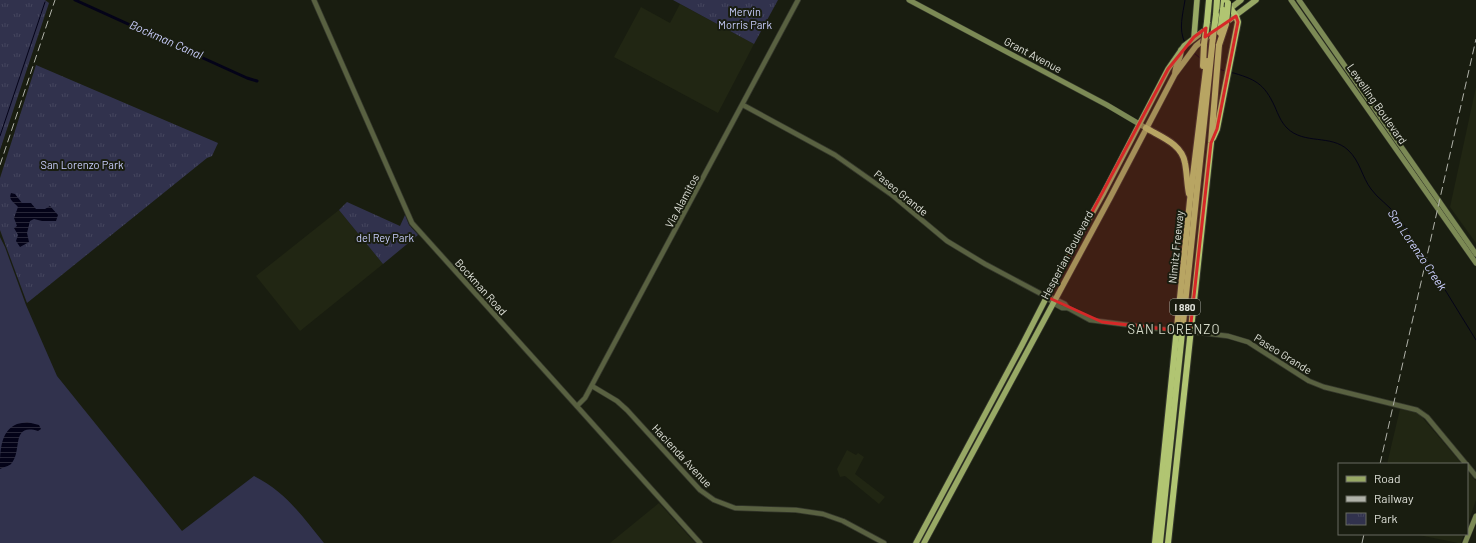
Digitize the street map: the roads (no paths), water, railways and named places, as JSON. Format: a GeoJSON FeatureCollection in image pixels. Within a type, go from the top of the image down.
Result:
{"type":"FeatureCollection","features":[{"type":"Feature","properties":{"kind":"highway"},"geometry":{"type":"LineString","coordinates":[[1209,0],[1211,19]]}},
{"type":"Feature","properties":{"kind":"highway"},"geometry":{"type":"LineString","coordinates":[[1206,71],[1213,0]]}},
{"type":"Feature","properties":{"kind":"highway"},"geometry":{"type":"LineString","coordinates":[[1211,19],[1217,0]]}},
{"type":"Feature","properties":{"kind":"highway"},"geometry":{"type":"LineString","coordinates":[[1211,143],[1217,129],[1238,22],[1236,16],[1227,3]]}},
{"type":"Feature","properties":{"kind":"highway"},"geometry":{"type":"LineString","coordinates":[[1219,45],[1226,24],[1227,3]]}},
{"type":"Feature","properties":{"kind":"highway","name":"Nimitz Freeway"},"geometry":{"type":"LineString","coordinates":[[1168,543],[1211,143],[1219,45],[1223,10],[1227,3]]}},
{"type":"Feature","properties":{"kind":"highway","name":"Nimitz Freeway"},"geometry":{"type":"LineString","coordinates":[[1155,543],[1190,200],[1206,71]]}},
{"type":"Feature","properties":{"kind":"highway","name":"I 880"},"geometry":{"type":"LineString","coordinates":[[1160,543],[1206,71]]}},
{"type":"Feature","properties":{"kind":"highway"},"geometry":{"type":"LineString","coordinates":[[1146,128],[1174,144],[1183,156],[1190,200]]}},
{"type":"Feature","properties":{"kind":"main road","name":"Grant Avenue"},"geometry":{"type":"LineString","coordinates":[[910,0],[1107,105],[1146,128]]}},
{"type":"Feature","properties":{"kind":"main road"},"geometry":{"type":"LineString","coordinates":[[1194,37],[1197,0]]}},
{"type":"Feature","properties":{"kind":"main road","name":"Hesperian Boulevard"},"geometry":{"type":"LineString","coordinates":[[916,543],[1168,69],[1185,46],[1227,3],[1241,0]]}},
{"type":"Feature","properties":{"kind":"main road","name":"Hesperian Boulevard"},"geometry":{"type":"LineString","coordinates":[[924,543],[1175,74],[1194,49],[1213,32],[1256,0]]}},
{"type":"Feature","properties":{"kind":"main road","name":"Lewelling Boulevard"},"geometry":{"type":"LineString","coordinates":[[1291,0],[1448,218]]}},
{"type":"Feature","properties":{"kind":"main road","name":"Lewelling Boulevard"},"geometry":{"type":"LineString","coordinates":[[1299,0],[1448,218]]}},
{"type":"Feature","properties":{"kind":"main road"},"geometry":{"type":"LineString","coordinates":[[1175,74],[1176,66],[1185,46]]}},
{"type":"Feature","properties":{"kind":"main road"},"geometry":{"type":"LineString","coordinates":[[1448,218],[1476,254]]}},
{"type":"Feature","properties":{"kind":"main road"},"geometry":{"type":"LineString","coordinates":[[1448,218],[1476,263]]}},
{"type":"Feature","properties":{"kind":"main road"},"geometry":{"type":"LineString","coordinates":[[940,500],[940,514]]}},
{"type":"Feature","properties":{"kind":"main road"},"geometry":{"type":"LineString","coordinates":[[1466,543],[1474,529],[1476,516]]}},
{"type":"Feature","properties":{"kind":"street","name":"Bockman Road"},"geometry":{"type":"LineString","coordinates":[[314,0],[412,223],[700,543]]}},
{"type":"Feature","properties":{"kind":"street","name":"Via Alamitos"},"geometry":{"type":"LineString","coordinates":[[576,406],[584,400],[592,386],[798,0]]}},
{"type":"Feature","properties":{"kind":"street","name":"Paseo Grande"},"geometry":{"type":"LineString","coordinates":[[743,105],[835,155],[892,195],[947,241],[985,264],[1054,301],[1062,308],[1068,308],[1096,321],[1228,336],[1248,342],[1309,381],[1324,388],[1417,410],[1427,417],[1464,463]]}},
{"type":"Feature","properties":{"kind":"street","name":"Hacienda Avenue"},"geometry":{"type":"LineString","coordinates":[[592,386],[617,401],[627,410],[700,490],[714,500],[735,508],[796,510],[823,514],[843,521],[884,543]]}},
{"type":"Feature","properties":{"kind":"street","name":"Paseo Grande"},"geometry":{"type":"LineString","coordinates":[[1468,467],[1476,476]]}},
{"type":"Feature","properties":{"kind":"waterway","name":"Bockman Canal"},"geometry":{"type":"LineString","coordinates":[[75,0],[247,78],[257,81]]}},
{"type":"Feature","properties":{"kind":"waterway","name":"San Lorenzo Creek"},"geometry":{"type":"LineString","coordinates":[[1185,0],[1181,27],[1185,43]]}},
{"type":"Feature","properties":{"kind":"waterway"},"geometry":{"type":"LineString","coordinates":[[0,136],[45,2]]}},
{"type":"Feature","properties":{"kind":"waterway","name":"San Lorenzo Creek"},"geometry":{"type":"LineString","coordinates":[[1194,53],[1200,58]]}},
{"type":"Feature","properties":{"kind":"waterway","name":"San Lorenzo Creek"},"geometry":{"type":"LineString","coordinates":[[1219,69],[1225,71]]}},
{"type":"Feature","properties":{"kind":"waterway","name":"San Lorenzo Creek"},"geometry":{"type":"LineString","coordinates":[[1230,72],[1246,77],[1263,87],[1283,123],[1294,133],[1309,138],[1334,142],[1341,145],[1352,154],[1371,189],[1402,222],[1476,340]]}},
{"type":"Feature","properties":{"kind":"railway"},"geometry":{"type":"LineString","coordinates":[[0,165],[55,0]]}},
{"type":"Feature","properties":{"kind":"railway"},"geometry":{"type":"LineString","coordinates":[[1380,463],[1476,39]]}},
{"type":"Feature","properties":{"kind":"railway"},"geometry":{"type":"LineString","coordinates":[[1362,543],[1364,535]]}},
{"type":"Feature","properties":{"kind":"district","name":"SAN LORENZO"},"geometry":{"type":"Point","coordinates":[1174,329]}},
{"type":"Feature","properties":{"kind":"park label","name":"Mervin Morris Park"},"geometry":{"type":"Point","coordinates":[745,18]}},
{"type":"Feature","properties":{"kind":"park label","name":"San Lorenzo Park"},"geometry":{"type":"Point","coordinates":[82,165]}},
{"type":"Feature","properties":{"kind":"park label","name":"del Rey Park"},"geometry":{"type":"Point","coordinates":[385,238]}}]}
